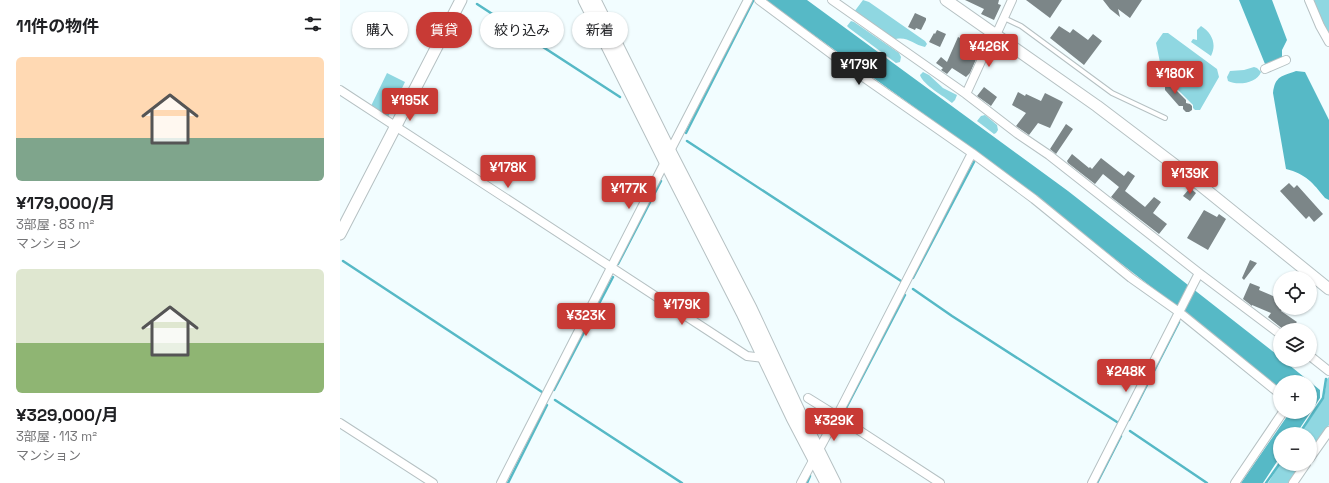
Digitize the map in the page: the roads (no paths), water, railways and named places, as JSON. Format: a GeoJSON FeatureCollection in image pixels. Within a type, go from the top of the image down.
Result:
{"type":"FeatureCollection","features":[{"type":"Feature","properties":{"kind":"street"},"geometry":{"type":"LineString","coordinates":[[340,234],[461,0]]}},
{"type":"Feature","properties":{"kind":"street"},"geometry":{"type":"LineString","coordinates":[[584,0],[742,312],[792,418],[835,483]]}},
{"type":"Feature","properties":{"kind":"street"},"geometry":{"type":"LineString","coordinates":[[595,0],[670,151],[751,308],[800,413],[826,483]]}},
{"type":"Feature","properties":{"kind":"street"},"geometry":{"type":"LineString","coordinates":[[670,151],[748,0]]}},
{"type":"Feature","properties":{"kind":"street"},"geometry":{"type":"LineString","coordinates":[[759,0],[853,70],[972,152],[1034,199],[1130,278],[1180,310],[1273,388]]}},
{"type":"Feature","properties":{"kind":"street"},"geometry":{"type":"LineString","coordinates":[[832,0],[966,94],[1018,134],[1081,179],[1199,273],[1273,329]]}},
{"type":"Feature","properties":{"kind":"street"},"geometry":{"type":"LineString","coordinates":[[946,0],[1097,106],[1172,163],[1329,289]]}},
{"type":"Feature","properties":{"kind":"street"},"geometry":{"type":"LineString","coordinates":[[966,94],[1012,0]]}},
{"type":"Feature","properties":{"kind":"street"},"geometry":{"type":"LineString","coordinates":[[1308,0],[1329,42]]}},
{"type":"Feature","properties":{"kind":"street"},"geometry":{"type":"LineString","coordinates":[[1265,70],[1286,60]]}},
{"type":"Feature","properties":{"kind":"street"},"geometry":{"type":"LineString","coordinates":[[340,90],[610,268],[747,356],[764,358]]}},
{"type":"Feature","properties":{"kind":"street"},"geometry":{"type":"LineString","coordinates":[[801,483],[838,416],[972,152]]}},
{"type":"Feature","properties":{"kind":"street"},"geometry":{"type":"LineString","coordinates":[[501,483],[665,162]]}},
{"type":"Feature","properties":{"kind":"street"},"geometry":{"type":"LineString","coordinates":[[1092,483],[1199,273]]}},
{"type":"Feature","properties":{"kind":"street"},"geometry":{"type":"LineString","coordinates":[[1317,362],[1329,371]]}},
{"type":"Feature","properties":{"kind":"street"},"geometry":{"type":"LineString","coordinates":[[808,398],[940,483]]}},
{"type":"Feature","properties":{"kind":"street"},"geometry":{"type":"LineString","coordinates":[[1236,483],[1278,419]]}},
{"type":"Feature","properties":{"kind":"street"},"geometry":{"type":"LineString","coordinates":[[340,423],[433,483]]}},
{"type":"Feature","properties":{"kind":"street"},"geometry":{"type":"LineString","coordinates":[[1317,448],[1329,431]]}},
{"type":"Feature","properties":{"kind":"street"},"geometry":{"type":"LineString","coordinates":[[1293,483],[1301,471]]}},
{"type":"Feature","properties":{"kind":"lane"},"geometry":{"type":"LineString","coordinates":[[1004,18],[1021,26],[1112,92],[1165,118]]}},
{"type":"Feature","properties":{"kind":"waterway"},"geometry":{"type":"LineString","coordinates":[[686,133],[753,1]]}},
{"type":"Feature","properties":{"kind":"waterway"},"geometry":{"type":"LineString","coordinates":[[477,4],[620,97]]}},
{"type":"Feature","properties":{"kind":"waterway"},"geometry":{"type":"LineString","coordinates":[[687,141],[901,281]]}},
{"type":"Feature","properties":{"kind":"waterway"},"geometry":{"type":"LineString","coordinates":[[913,278],[974,162]]}},
{"type":"Feature","properties":{"kind":"waterway"},"geometry":{"type":"LineString","coordinates":[[618,264],[661,181]]}},
{"type":"Feature","properties":{"kind":"waterway"},"geometry":{"type":"LineString","coordinates":[[343,261],[542,392]]}},
{"type":"Feature","properties":{"kind":"waterway"},"geometry":{"type":"LineString","coordinates":[[554,390],[613,277]]}},
{"type":"Feature","properties":{"kind":"waterway"},"geometry":{"type":"LineString","coordinates":[[913,289],[952,316],[1117,422]]}},
{"type":"Feature","properties":{"kind":"waterway"},"geometry":{"type":"LineString","coordinates":[[844,412],[905,295]]}},
{"type":"Feature","properties":{"kind":"waterway"},"geometry":{"type":"LineString","coordinates":[[1129,420],[1179,322]]}},
{"type":"Feature","properties":{"kind":"waterway"},"geometry":{"type":"LineString","coordinates":[[1304,427],[1323,398],[1326,379]]}},
{"type":"Feature","properties":{"kind":"waterway"},"geometry":{"type":"LineString","coordinates":[[555,400],[682,483]]}},
{"type":"Feature","properties":{"kind":"waterway"},"geometry":{"type":"LineString","coordinates":[[508,483],[547,405]]}},
{"type":"Feature","properties":{"kind":"waterway"},"geometry":{"type":"LineString","coordinates":[[835,428],[838,423]]}},
{"type":"Feature","properties":{"kind":"waterway"},"geometry":{"type":"LineString","coordinates":[[1130,431],[1207,483]]}},
{"type":"Feature","properties":{"kind":"waterway"},"geometry":{"type":"LineString","coordinates":[[1097,483],[1121,436]]}},
{"type":"Feature","properties":{"kind":"waterway"},"geometry":{"type":"LineString","coordinates":[[1266,483],[1274,471]]}},
{"type":"Feature","properties":{"kind":"waterway"},"geometry":{"type":"LineString","coordinates":[[807,483],[810,476]]}}]}
